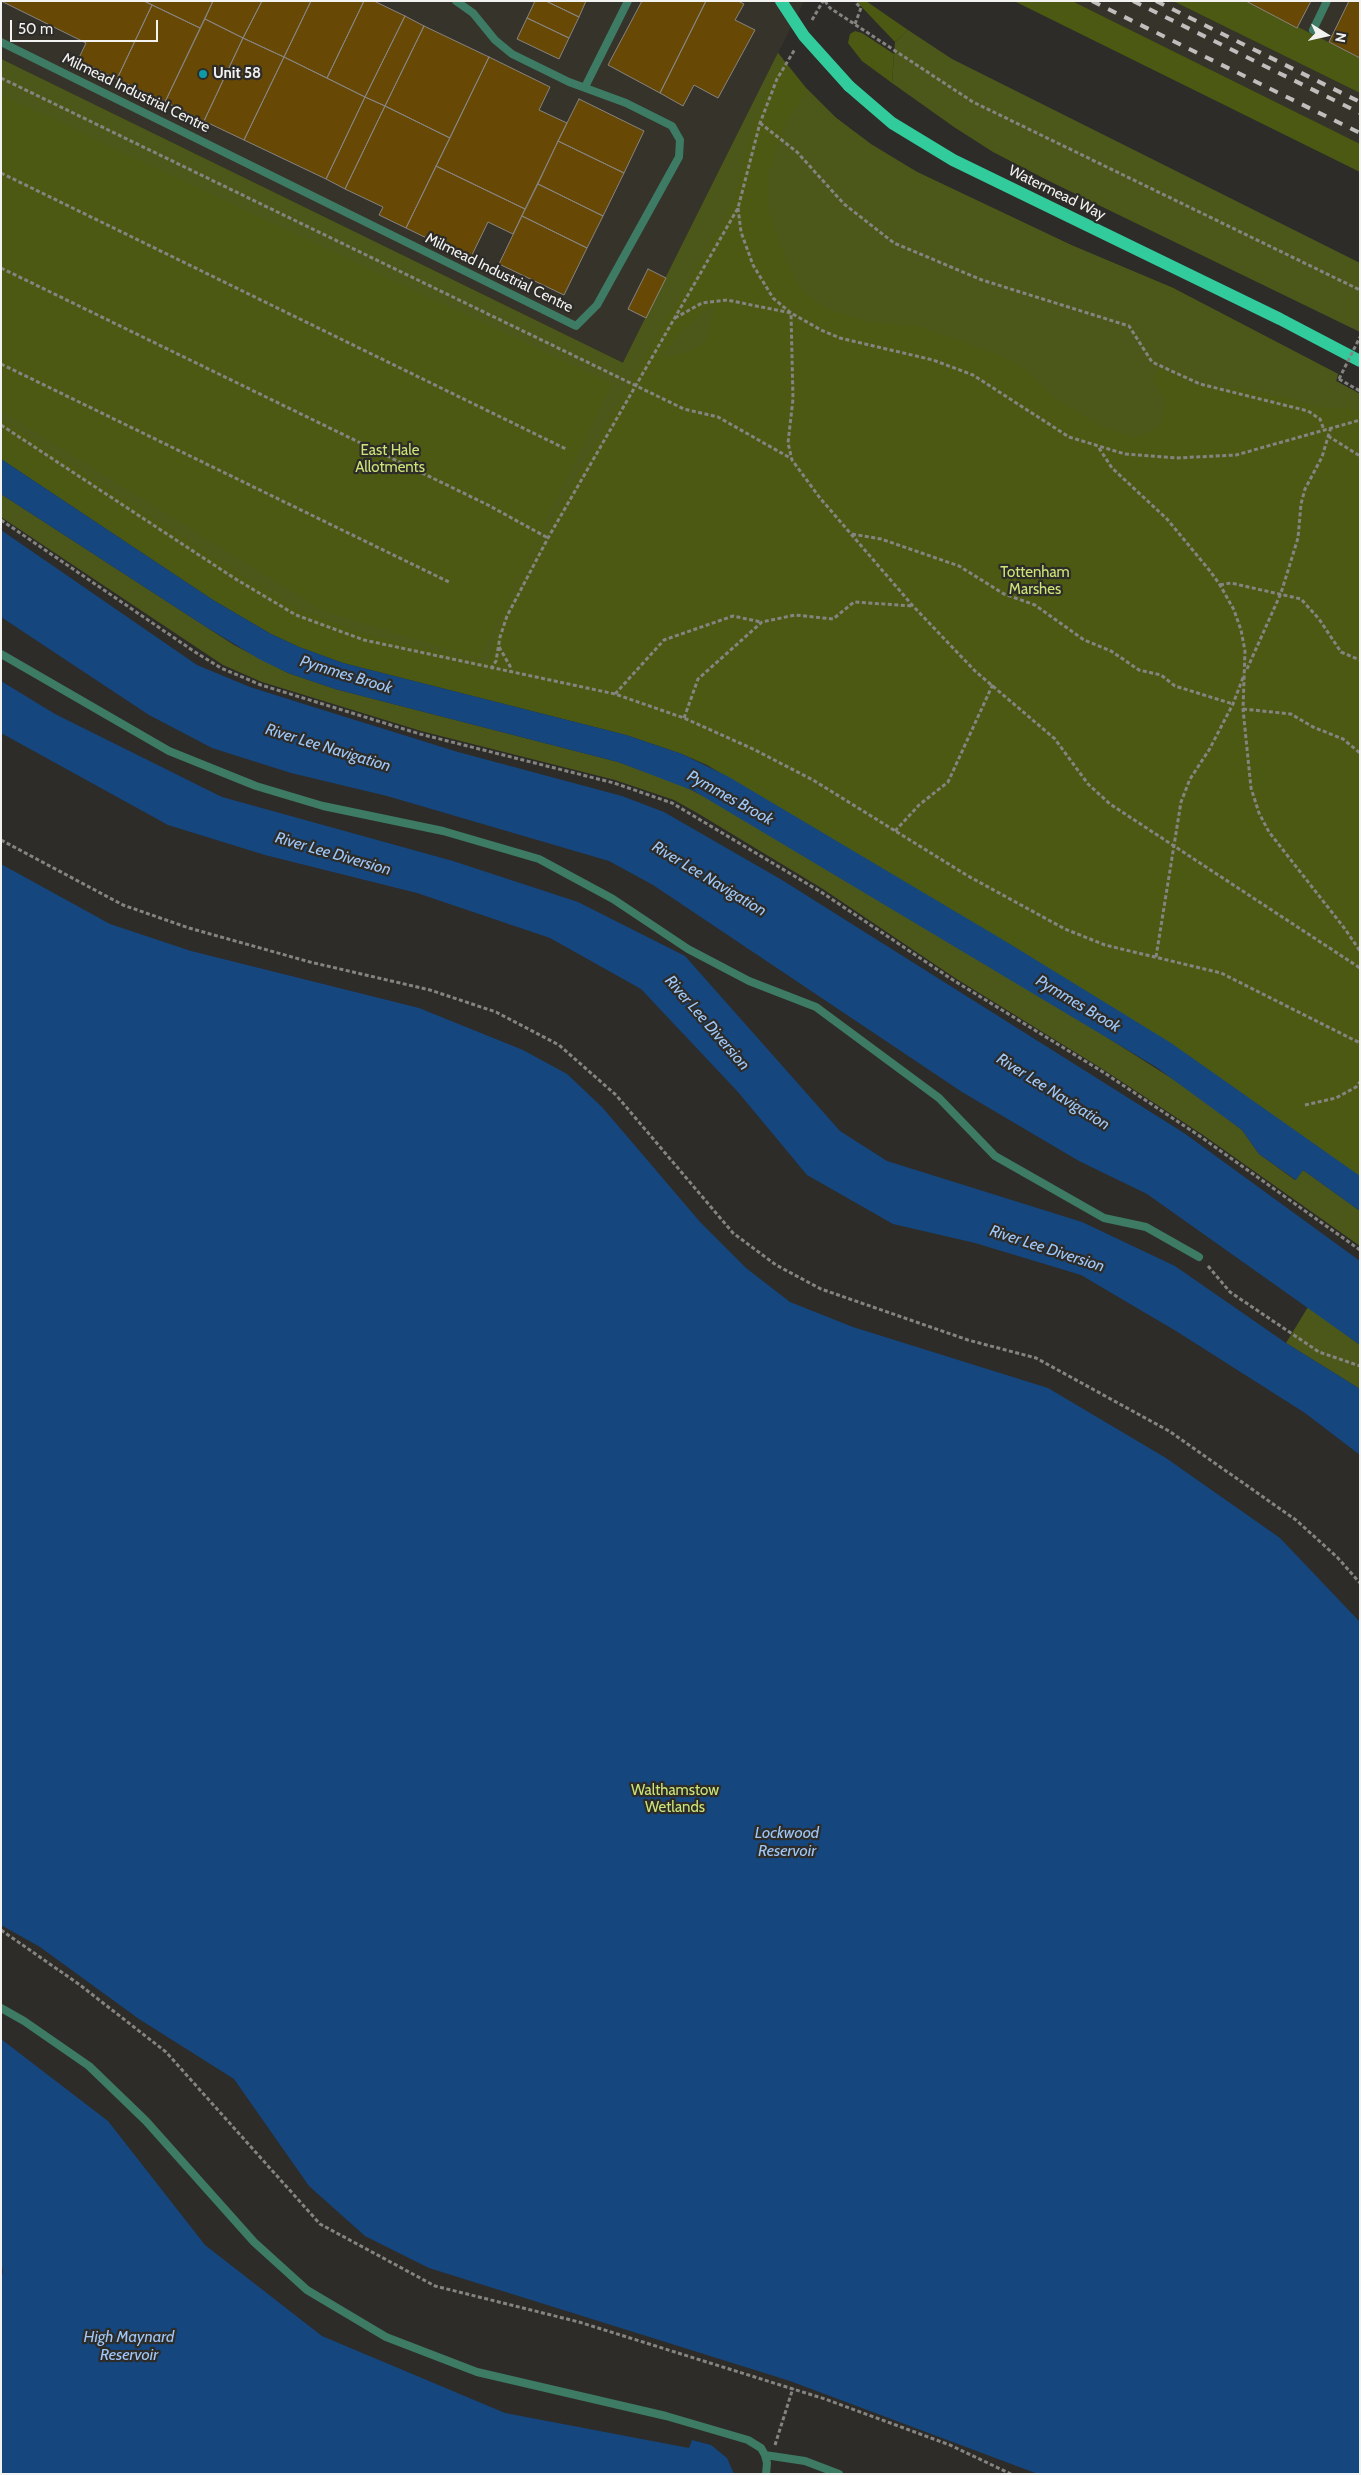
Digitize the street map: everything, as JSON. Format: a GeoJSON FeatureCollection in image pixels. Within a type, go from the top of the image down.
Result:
{"type":"FeatureCollection","features":[{"type":"Feature","properties":{"kind":"main road","name":"Watermead Way"},"geometry":{"type":"LineString","coordinates":[[781,1],[804,36],[849,86],[892,123],[953,160],[1360,360]]}},
{"type":"Feature","properties":{"kind":"lane","name":"Milmead Industrial Centre"},"geometry":{"type":"LineString","coordinates":[[1,42],[576,326],[597,305],[679,157],[680,140],[672,126],[626,103],[570,82],[512,54],[495,40],[473,12],[456,1]]}},
{"type":"Feature","properties":{"kind":"lane"},"geometry":{"type":"LineString","coordinates":[[585,87],[628,1]]}},
{"type":"Feature","properties":{"kind":"lane"},"geometry":{"type":"LineString","coordinates":[[1313,30],[1327,1]]}},
{"type":"Feature","properties":{"kind":"lane"},"geometry":{"type":"LineString","coordinates":[[1,654],[169,751],[256,786],[324,806],[443,831],[539,859],[613,900],[688,949],[749,981],[816,1007],[939,1098],[995,1156],[1104,1218],[1146,1226],[1199,1257]]}},
{"type":"Feature","properties":{"kind":"lane"},"geometry":{"type":"LineString","coordinates":[[1,2008],[24,2021],[89,2066],[146,2121],[254,2242],[307,2290],[386,2337],[477,2372],[666,2416],[748,2440],[761,2448],[765,2455],[767,2463],[766,2474]]}},
{"type":"Feature","properties":{"kind":"lane"},"geometry":{"type":"LineString","coordinates":[[765,2455],[805,2461],[839,2474]]}},
{"type":"Feature","properties":{"kind":"path"},"geometry":{"type":"LineString","coordinates":[[825,1],[830,8],[945,84],[1007,120],[1360,290]]}},
{"type":"Feature","properties":{"kind":"path"},"geometry":{"type":"LineString","coordinates":[[855,24],[861,8],[856,3]]}},
{"type":"Feature","properties":{"kind":"path"},"geometry":{"type":"LineString","coordinates":[[491,669],[496,661],[498,646],[507,616],[548,538],[738,208],[760,123],[784,68]]}},
{"type":"Feature","properties":{"kind":"path"},"geometry":{"type":"LineString","coordinates":[[1,78],[637,384],[684,409],[718,417],[792,460]]}},
{"type":"Feature","properties":{"kind":"path"},"geometry":{"type":"LineString","coordinates":[[760,123],[797,152],[844,204],[894,243],[982,280],[1129,326],[1152,362],[1200,384],[1308,412],[1320,419],[1324,430]]}},
{"type":"Feature","properties":{"kind":"path"},"geometry":{"type":"LineString","coordinates":[[1,173],[566,449]]}},
{"type":"Feature","properties":{"kind":"path"},"geometry":{"type":"LineString","coordinates":[[738,208],[741,232],[753,265],[773,298],[791,313],[821,330],[840,338],[933,360],[973,375],[1069,437],[1098,448],[1152,458],[1236,456],[1360,420]]}},
{"type":"Feature","properties":{"kind":"path"},"geometry":{"type":"LineString","coordinates":[[1,268],[488,505],[548,538]]}},
{"type":"Feature","properties":{"kind":"path"},"geometry":{"type":"LineString","coordinates":[[674,319],[702,304],[727,300],[791,313]]}},
{"type":"Feature","properties":{"kind":"path"},"geometry":{"type":"LineString","coordinates":[[791,313],[793,400],[788,443],[792,460],[820,498],[913,606],[975,671],[993,684],[1055,739],[1088,784],[1110,804],[1360,968]]}},
{"type":"Feature","properties":{"kind":"path"},"geometry":{"type":"LineString","coordinates":[[1360,337],[1339,380],[1360,391]]}},
{"type":"Feature","properties":{"kind":"path"},"geometry":{"type":"LineString","coordinates":[[1,364],[451,582]]}},
{"type":"Feature","properties":{"kind":"path"},"geometry":{"type":"LineString","coordinates":[[1,426],[234,578],[296,615],[364,640],[491,669],[615,694],[684,718],[793,769],[998,894],[1065,929],[1105,945],[1221,973],[1360,1043]]}},
{"type":"Feature","properties":{"kind":"path"},"geometry":{"type":"LineString","coordinates":[[1156,956],[1182,802],[1190,779],[1209,750],[1233,704],[1246,670],[1281,593],[1298,538],[1301,504],[1306,489],[1322,458],[1331,427]]}},
{"type":"Feature","properties":{"kind":"path"},"geometry":{"type":"LineString","coordinates":[[1328,436],[1360,456]]}},
{"type":"Feature","properties":{"kind":"path"},"geometry":{"type":"LineString","coordinates":[[1098,448],[1112,468],[1166,519],[1220,585],[1241,630],[1246,670],[1243,708],[1251,788],[1259,813],[1269,832],[1360,951]]}},
{"type":"Feature","properties":{"kind":"path"},"geometry":{"type":"LineString","coordinates":[[1,520],[195,652],[222,668],[261,685],[420,734],[614,783],[672,803],[822,892],[953,980],[1103,1072],[1224,1153],[1360,1250]]}},
{"type":"Feature","properties":{"kind":"path"},"geometry":{"type":"LineString","coordinates":[[851,534],[881,540],[960,566],[1004,594],[1035,605],[1084,640],[1112,650],[1139,670],[1161,675],[1175,686],[1233,704]]}},
{"type":"Feature","properties":{"kind":"path"},"geometry":{"type":"LineString","coordinates":[[1220,585],[1231,583],[1301,599],[1319,619],[1341,652],[1360,660]]}},
{"type":"Feature","properties":{"kind":"path"},"geometry":{"type":"LineString","coordinates":[[615,694],[664,640],[733,616],[762,622],[795,615],[833,619],[854,602],[913,606]]}},
{"type":"Feature","properties":{"kind":"path"},"geometry":{"type":"LineString","coordinates":[[684,718],[698,679],[762,622]]}},
{"type":"Feature","properties":{"kind":"path"},"geometry":{"type":"LineString","coordinates":[[498,646],[510,666],[511,672]]}},
{"type":"Feature","properties":{"kind":"path"},"geometry":{"type":"LineString","coordinates":[[895,831],[919,805],[948,782],[993,684]]}},
{"type":"Feature","properties":{"kind":"path"},"geometry":{"type":"LineString","coordinates":[[1243,708],[1291,714],[1313,727],[1343,739],[1360,753]]}},
{"type":"Feature","properties":{"kind":"path"},"geometry":{"type":"LineString","coordinates":[[1,840],[123,905],[199,931],[310,962],[439,993],[496,1012],[559,1045],[616,1094],[733,1233],[776,1265],[821,1290],[968,1340],[1045,1362],[1169,1431],[1288,1514],[1337,1556],[1360,1583]]}},
{"type":"Feature","properties":{"kind":"path"},"geometry":{"type":"LineString","coordinates":[[1305,1105],[1336,1098],[1360,1082]]}},
{"type":"Feature","properties":{"kind":"path"},"geometry":{"type":"LineString","coordinates":[[1199,1257],[1230,1292],[1319,1352],[1360,1366]]}},
{"type":"Feature","properties":{"kind":"path"},"geometry":{"type":"LineString","coordinates":[[1,1930],[80,1985],[166,2052],[320,2224],[435,2286],[579,2322],[793,2388],[950,2445],[1011,2474]]}},
{"type":"Feature","properties":{"kind":"path"},"geometry":{"type":"LineString","coordinates":[[776,2442],[793,2388]]}},
{"type":"Feature","properties":{"kind":"shaded area"},"geometry":{"type":"Polygon","coordinates":[[[1,1],[804,1],[623,363],[1,59],[1,1]]]}},
{"type":"Feature","properties":{"kind":"shaded area"},"geometry":{"type":"Polygon","coordinates":[[[1072,1],[1173,1],[1360,93],[1360,144],[1072,1]]]}},
{"type":"Feature","properties":{"kind":"shaded area"},"geometry":{"type":"Polygon","coordinates":[[[1246,1],[1360,1],[1360,58],[1297,28],[1246,1]]]}},
{"type":"Feature","properties":{"kind":"green space"},"geometry":{"type":"Polygon","coordinates":[[[856,1],[866,1],[908,30],[895,42],[856,1]]]}},
{"type":"Feature","properties":{"kind":"green space"},"geometry":{"type":"Polygon","coordinates":[[[1014,1],[1072,1],[1360,144],[1360,172],[1014,1]]]}},
{"type":"Feature","properties":{"kind":"green space"},"geometry":{"type":"Polygon","coordinates":[[[1173,1],[1246,1],[1360,58],[1360,93],[1173,1]]]}},
{"type":"Feature","properties":{"kind":"green space"},"geometry":{"type":"Polygon","coordinates":[[[908,30],[952,59],[1360,263],[1360,332],[1049,181],[993,152],[954,127],[892,83],[895,42],[908,30]]]}},
{"type":"Feature","properties":{"kind":"green space"},"geometry":{"type":"Polygon","coordinates":[[[855,31],[862,33],[894,54],[892,83],[862,61],[848,43],[850,34],[855,31]]]}},
{"type":"Feature","properties":{"kind":"green space","name":"Tottenham Marshes"},"geometry":{"type":"Polygon","coordinates":[[[778,53],[807,89],[835,117],[871,145],[917,172],[1071,245],[1173,288],[1338,374],[1336,381],[1360,394],[1360,1177],[1117,1011],[707,765],[682,754],[626,735],[343,663],[299,647],[271,634],[213,600],[1,459],[1,59],[623,363],[778,53]]]}},
{"type":"Feature","properties":{"kind":"green space"},"geometry":{"type":"Polygon","coordinates":[[[778,53],[783,59],[772,77],[755,121],[733,205],[543,535],[502,614],[489,661],[484,662],[366,635],[299,610],[237,573],[1,419],[1,411],[322,610],[479,659],[612,384],[1,95],[1,59],[623,363],[778,53]]]}},
{"type":"Feature","properties":{"kind":"green space"},"geometry":{"type":"Polygon","coordinates":[[[807,89],[835,117],[871,144],[917,172],[1071,245],[1173,288],[1338,374],[1336,381],[1360,394],[1360,412],[1346,408],[1319,408],[1286,397],[1251,390],[1195,385],[1158,367],[1153,380],[1166,402],[1160,427],[1135,438],[1099,425],[1055,398],[1025,370],[1002,356],[919,327],[864,321],[827,309],[802,291],[787,262],[769,214],[767,175],[786,123],[807,89]]]}},
{"type":"Feature","properties":{"kind":"green space"},"geometry":{"type":"Polygon","coordinates":[[[715,307],[706,342],[686,353],[660,357],[684,329],[705,310],[715,307]]]}},
{"type":"Feature","properties":{"kind":"green space"},"geometry":{"type":"Polygon","coordinates":[[[1,494],[234,645],[288,673],[335,689],[618,762],[671,780],[715,802],[1097,1031],[1190,1090],[1242,1130],[1259,1154],[1295,1180],[1303,1170],[1360,1211],[1360,1246],[1203,1135],[1104,1070],[955,978],[823,889],[674,800],[615,780],[421,731],[262,682],[223,665],[1,517],[1,494]]]}},
{"type":"Feature","properties":{"kind":"green space"},"geometry":{"type":"Polygon","coordinates":[[[1308,1307],[1360,1345],[1360,1389],[1286,1343],[1308,1307]]]}},
{"type":"Feature","properties":{"kind":"water","name":"Pymmes Brook"},"geometry":{"type":"Polygon","coordinates":[[[1,459],[213,600],[271,634],[299,647],[343,663],[626,735],[682,754],[729,777],[1010,944],[1171,1043],[1360,1176],[1360,1211],[1303,1170],[1296,1180],[1259,1154],[1242,1130],[1156,1067],[694,791],[618,762],[335,689],[288,673],[259,659],[203,625],[1,494],[1,459]]]}},
{"type":"Feature","properties":{"kind":"water","name":"River Lee Navigation"},"geometry":{"type":"Polygon","coordinates":[[[1,530],[197,665],[250,687],[458,752],[622,796],[664,812],[782,880],[1184,1133],[1360,1261],[1360,1345],[1147,1194],[1079,1161],[962,1092],[653,885],[609,861],[387,796],[291,773],[212,748],[149,715],[1,617],[1,530]]]}},
{"type":"Feature","properties":{"kind":"water","name":"River Lee Diversion"},"geometry":{"type":"Polygon","coordinates":[[[1,681],[55,714],[222,797],[453,861],[578,902],[685,956],[840,1131],[887,1161],[1082,1222],[1175,1266],[1286,1343],[1360,1389],[1360,1455],[1305,1413],[1176,1331],[1081,1275],[975,1243],[893,1224],[807,1175],[738,1092],[641,989],[550,938],[417,893],[265,855],[168,825],[1,733],[1,681]]]}},
{"type":"Feature","properties":{"kind":"water","name":"Lockwood Reservoir"},"geometry":{"type":"Polygon","coordinates":[[[1,864],[110,924],[191,951],[419,1008],[523,1050],[567,1074],[602,1107],[701,1223],[746,1268],[790,1302],[853,1327],[1048,1388],[1166,1458],[1280,1538],[1360,1622],[1360,2474],[1038,2474],[790,2381],[429,2268],[365,2236],[309,2186],[234,2079],[139,2019],[40,1947],[1,1925],[1,864]]]}},
{"type":"Feature","properties":{"kind":"water","name":"High Maynard Reservoir"},"geometry":{"type":"Polygon","coordinates":[[[1,2039],[108,2121],[205,2245],[322,2336],[505,2413],[689,2448],[692,2440],[711,2445],[727,2458],[734,2474],[1,2474],[1,2280],[3,2272],[1,2259],[1,2039]]]}},
{"type":"Feature","properties":{"kind":"building"},"geometry":{"type":"Polygon","coordinates":[[[1,1],[144,1],[152,5],[117,79],[78,60],[86,43],[1,1]]]}},
{"type":"Feature","properties":{"kind":"building"},"geometry":{"type":"Polygon","coordinates":[[[144,1],[213,1],[200,28],[144,1]]]}},
{"type":"Feature","properties":{"kind":"building"},"geometry":{"type":"Polygon","coordinates":[[[213,1],[262,1],[243,38],[205,19],[213,1]]]}},
{"type":"Feature","properties":{"kind":"building"},"geometry":{"type":"Polygon","coordinates":[[[262,1],[311,1],[284,57],[243,38],[262,1]]]}},
{"type":"Feature","properties":{"kind":"building"},"geometry":{"type":"Polygon","coordinates":[[[311,1],[364,1],[327,78],[284,57],[311,1]]]}},
{"type":"Feature","properties":{"kind":"building"},"geometry":{"type":"Polygon","coordinates":[[[364,1],[374,1],[405,16],[365,97],[327,78],[364,1]]]}},
{"type":"Feature","properties":{"kind":"building"},"geometry":{"type":"Polygon","coordinates":[[[535,1],[546,1],[579,17],[569,38],[527,18],[535,1]]]}},
{"type":"Feature","properties":{"kind":"building"},"geometry":{"type":"Polygon","coordinates":[[[546,1],[586,1],[579,17],[546,1]]]}},
{"type":"Feature","properties":{"kind":"building"},"geometry":{"type":"Polygon","coordinates":[[[642,1],[706,1],[660,93],[608,65],[642,1]]]}},
{"type":"Feature","properties":{"kind":"building"},"geometry":{"type":"Polygon","coordinates":[[[706,1],[738,1],[744,4],[735,20],[755,30],[718,98],[694,85],[683,106],[660,93],[706,1]]]}},
{"type":"Feature","properties":{"kind":"building"},"geometry":{"type":"Polygon","coordinates":[[[1246,1],[1311,1],[1297,28],[1246,1]]]}},
{"type":"Feature","properties":{"kind":"building"},"geometry":{"type":"Polygon","coordinates":[[[1349,1],[1360,1],[1360,58],[1329,42],[1349,1]]]}},
{"type":"Feature","properties":{"kind":"building"},"geometry":{"type":"Polygon","coordinates":[[[152,5],[200,28],[165,102],[117,79],[152,5]]]}},
{"type":"Feature","properties":{"kind":"building"},"geometry":{"type":"Polygon","coordinates":[[[405,16],[424,26],[385,106],[365,97],[405,16]]]}},
{"type":"Feature","properties":{"kind":"building"},"geometry":{"type":"Polygon","coordinates":[[[527,18],[569,38],[559,59],[517,39],[527,18]]]}},
{"type":"Feature","properties":{"kind":"building"},"geometry":{"type":"Polygon","coordinates":[[[205,19],[243,38],[204,121],[165,102],[205,19]]]}},
{"type":"Feature","properties":{"kind":"building"},"geometry":{"type":"Polygon","coordinates":[[[424,26],[489,57],[450,138],[385,106],[424,26]]]}},
{"type":"Feature","properties":{"kind":"building"},"geometry":{"type":"Polygon","coordinates":[[[243,38],[284,57],[244,140],[204,121],[243,38]]]}},
{"type":"Feature","properties":{"kind":"building"},"geometry":{"type":"Polygon","coordinates":[[[284,57],[365,97],[326,179],[244,140],[284,57]]]}},
{"type":"Feature","properties":{"kind":"building"},"geometry":{"type":"Polygon","coordinates":[[[489,57],[550,87],[539,110],[567,123],[525,209],[436,166],[489,57]]]}},
{"type":"Feature","properties":{"kind":"building"},"geometry":{"type":"Polygon","coordinates":[[[365,97],[385,106],[345,189],[326,179],[365,97]]]}},
{"type":"Feature","properties":{"kind":"building"},"geometry":{"type":"Polygon","coordinates":[[[579,99],[644,131],[624,173],[558,141],[579,99]]]}},
{"type":"Feature","properties":{"kind":"building"},"geometry":{"type":"Polygon","coordinates":[[[385,106],[450,138],[406,228],[379,215],[383,207],[345,189],[385,106]]]}},
{"type":"Feature","properties":{"kind":"building"},"geometry":{"type":"Polygon","coordinates":[[[558,141],[624,173],[603,216],[538,184],[558,141]]]}},
{"type":"Feature","properties":{"kind":"building"},"geometry":{"type":"Polygon","coordinates":[[[436,166],[525,209],[513,234],[488,222],[470,259],[406,228],[436,166]]]}},
{"type":"Feature","properties":{"kind":"building"},"geometry":{"type":"Polygon","coordinates":[[[538,184],[603,216],[587,248],[522,216],[538,184]]]}},
{"type":"Feature","properties":{"kind":"building"},"geometry":{"type":"Polygon","coordinates":[[[522,216],[587,248],[564,295],[499,264],[522,216]]]}},
{"type":"Feature","properties":{"kind":"building"},"geometry":{"type":"Polygon","coordinates":[[[648,269],[666,278],[646,318],[628,309],[648,269]]]}},
{"type":"Feature","properties":{"kind":"railway"},"geometry":{"type":"LineString","coordinates":[[1092,1],[1360,133]]}},
{"type":"Feature","properties":{"kind":"railway"},"geometry":{"type":"LineString","coordinates":[[1133,1],[1360,113]]}},
{"type":"Feature","properties":{"kind":"railway"},"geometry":{"type":"LineString","coordinates":[[1156,1],[1360,102]]}},
{"type":"Feature","properties":{"kind":"place","name":"Unit 58"},"geometry":{"type":"Point","coordinates":[203,74]}},
{"type":"Feature","properties":{"kind":"park label","name":"East Hale Allotments"},"geometry":{"type":"Point","coordinates":[390,460]}},
{"type":"Feature","properties":{"kind":"park label","name":"Walthamstow Wetlands"},"geometry":{"type":"Point","coordinates":[675,1800]}}]}
